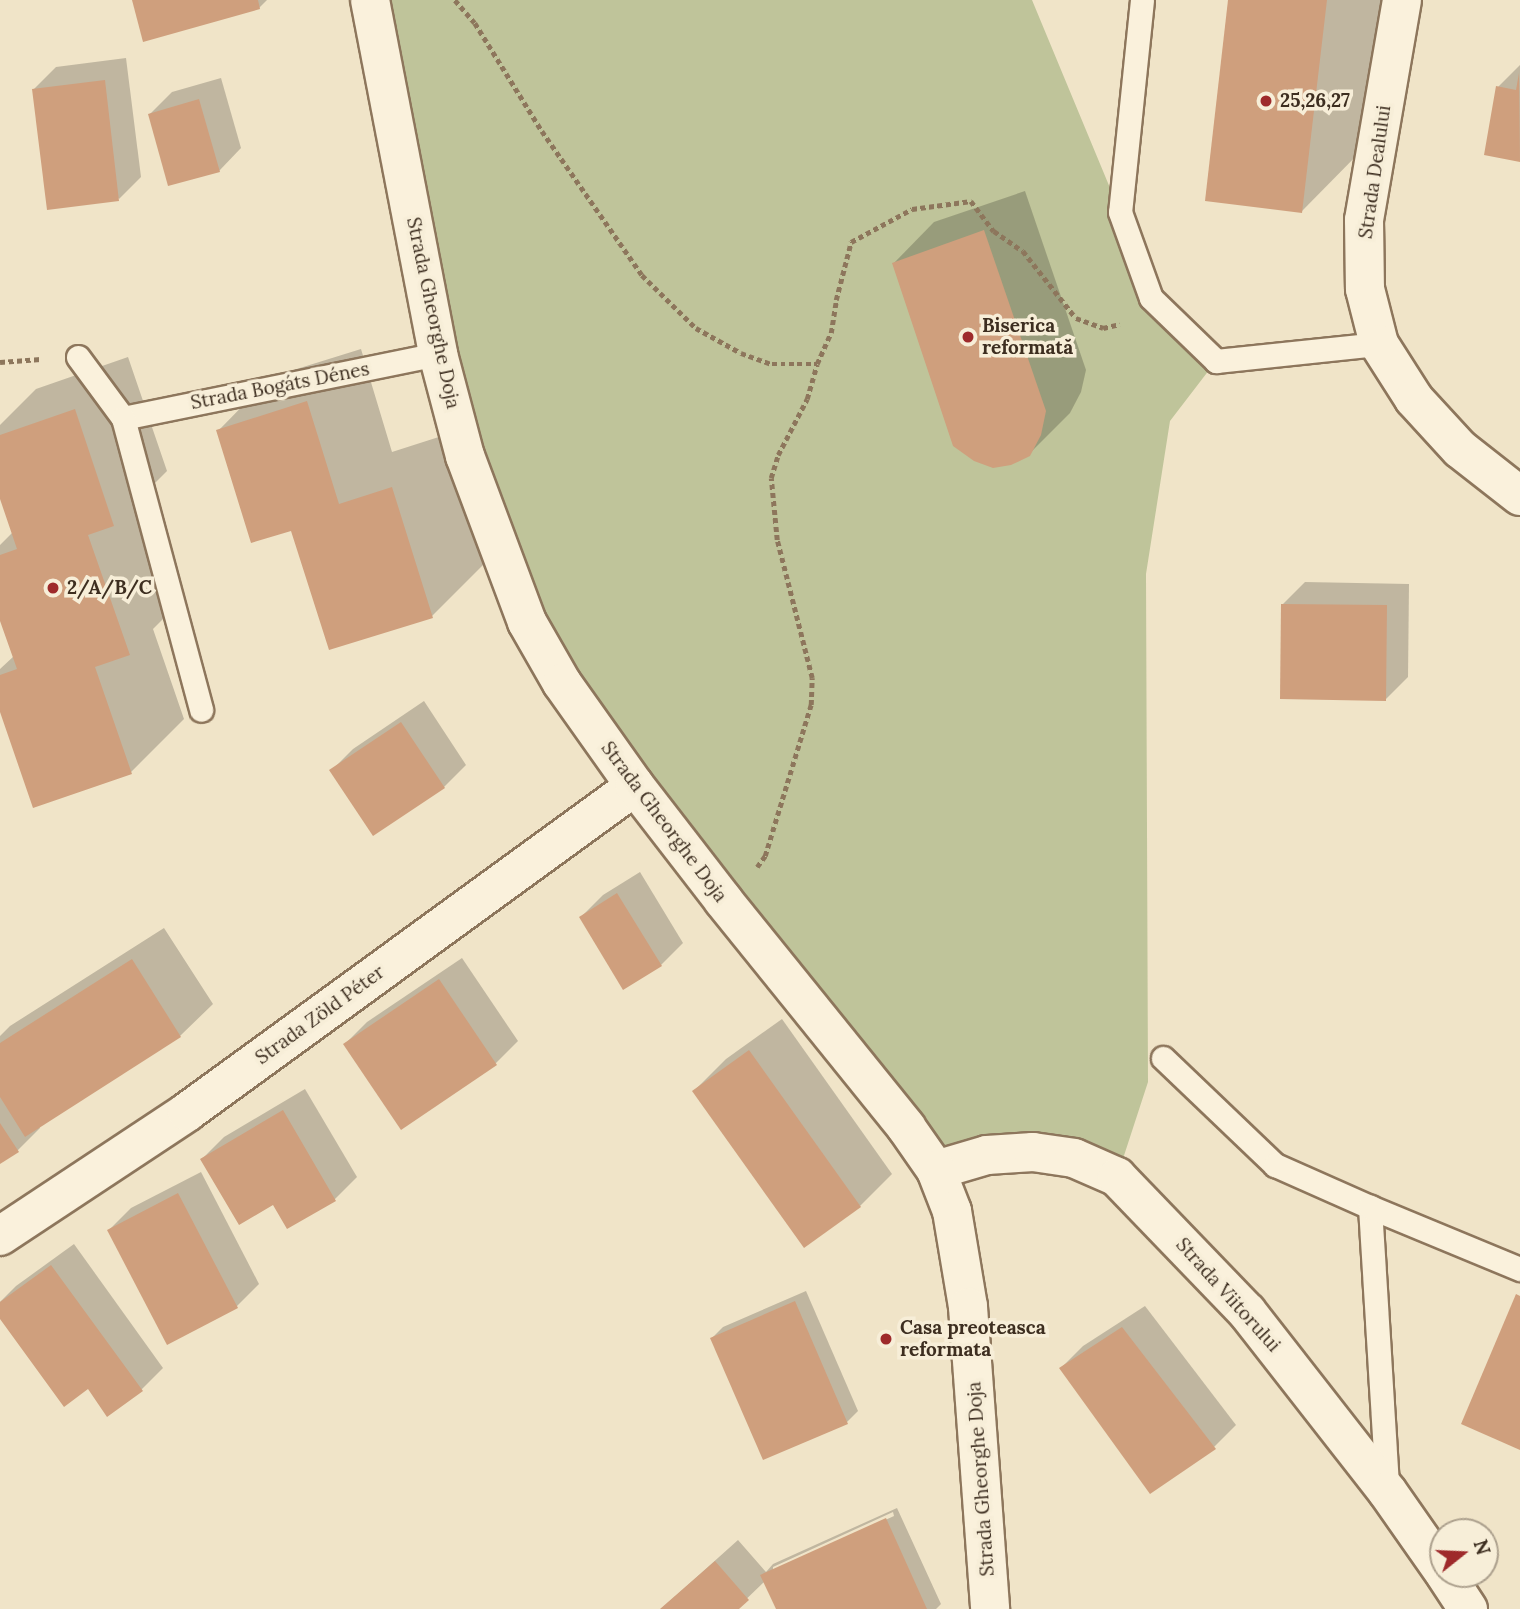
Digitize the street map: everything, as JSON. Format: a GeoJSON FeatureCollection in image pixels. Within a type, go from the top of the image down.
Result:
{"type":"FeatureCollection","features":[{"type":"Feature","properties":{"kind":"street","name":"Strada Gheorghe Doja"},"geometry":{"type":"LineString","coordinates":[[370,0],[438,354],[465,456],[527,622],[562,683],[635,786],[906,1128],[936,1170],[952,1212],[968,1307],[990,1609]]}},
{"type":"Feature","properties":{"kind":"street","name":"Strada Dealului"},"geometry":{"type":"LineString","coordinates":[[1402,0],[1364,220],[1365,289],[1379,344],[1414,399],[1460,449],[1520,496]]}},
{"type":"Feature","properties":{"kind":"street","name":"Strada Zöld Péter"},"geometry":{"type":"LineString","coordinates":[[0,1236],[187,1112],[635,786]]}},
{"type":"Feature","properties":{"kind":"street","name":"Strada Viitorului"},"geometry":{"type":"LineString","coordinates":[[936,1170],[987,1155],[1033,1152],[1074,1158],[1117,1177],[1247,1312],[1387,1491],[1429,1551]]}},
{"type":"Feature","properties":{"kind":"street","name":"Strada Viitorului"},"geometry":{"type":"LineString","coordinates":[[1454,1588],[1468,1609]]}},
{"type":"Feature","properties":{"kind":"lane"},"geometry":{"type":"LineString","coordinates":[[1142,0],[1120,212],[1152,298],[1216,361],[1379,344]]}},
{"type":"Feature","properties":{"kind":"lane","name":"Strada Bogáts Dénes"},"geometry":{"type":"LineString","coordinates":[[123,418],[438,354]]}},
{"type":"Feature","properties":{"kind":"lane"},"geometry":{"type":"LineString","coordinates":[[78,357],[123,418],[201,710]]}},
{"type":"Feature","properties":{"kind":"lane"},"geometry":{"type":"LineString","coordinates":[[1163,1058],[1275,1166],[1520,1269]]}},
{"type":"Feature","properties":{"kind":"lane"},"geometry":{"type":"LineString","coordinates":[[1370,1207],[1387,1491]]}},
{"type":"Feature","properties":{"kind":"path"},"geometry":{"type":"LineString","coordinates":[[455,0],[475,23],[542,131],[642,275],[696,328],[741,354],[772,365],[817,364]]}},
{"type":"Feature","properties":{"kind":"path"},"geometry":{"type":"LineString","coordinates":[[723,900],[747,879],[765,856],[811,705],[812,678],[776,540],[771,478],[778,455],[807,399],[817,364],[831,333],[836,300],[851,242],[912,209],[971,201],[995,231],[1023,251],[1076,318],[1103,328],[1131,322],[1152,298]]}},
{"type":"Feature","properties":{"kind":"green space"},"geometry":{"type":"Polygon","coordinates":[[[370,0],[1032,0],[1120,212],[1151,298],[1216,361],[1170,421],[1146,574],[1148,1082],[1117,1177],[1074,1158],[936,1170],[723,900],[494,540],[370,0]]]}},
{"type":"Feature","properties":{"kind":"building"},"geometry":{"type":"Polygon","coordinates":[[[132,0],[258,0],[260,9],[143,42],[132,0]]]}},
{"type":"Feature","properties":{"kind":"building","name":"25,26,27"},"geometry":{"type":"Polygon","coordinates":[[[1228,0],[1327,0],[1302,213],[1205,201],[1228,0]]]}},
{"type":"Feature","properties":{"kind":"building"},"geometry":{"type":"Polygon","coordinates":[[[1519,73],[1520,162],[1484,155],[1496,86],[1516,90],[1519,73]]]}},
{"type":"Feature","properties":{"kind":"building"},"geometry":{"type":"Polygon","coordinates":[[[105,80],[119,201],[47,210],[32,89],[105,80]]]}},
{"type":"Feature","properties":{"kind":"building"},"geometry":{"type":"Polygon","coordinates":[[[199,99],[220,172],[168,186],[148,114],[199,99]]]}},
{"type":"Feature","properties":{"kind":"building","name":"Biserica reformată"},"geometry":{"type":"Polygon","coordinates":[[[984,230],[1046,411],[1041,435],[1030,456],[1011,465],[993,468],[974,461],[953,446],[892,263],[984,230]]]}},
{"type":"Feature","properties":{"kind":"building"},"geometry":{"type":"Polygon","coordinates":[[[307,401],[339,504],[392,487],[433,618],[329,650],[291,531],[251,543],[216,430],[307,401]]]}},
{"type":"Feature","properties":{"kind":"building","name":"2/A/B/C"},"geometry":{"type":"Polygon","coordinates":[[[75,409],[114,526],[88,535],[130,655],[95,667],[132,774],[33,808],[0,712],[0,675],[17,669],[0,621],[0,555],[17,549],[0,499],[0,435],[75,409]]]}},
{"type":"Feature","properties":{"kind":"building"},"geometry":{"type":"Polygon","coordinates":[[[1281,604],[1387,605],[1386,701],[1280,699],[1281,604]]]}},
{"type":"Feature","properties":{"kind":"building"},"geometry":{"type":"Polygon","coordinates":[[[401,722],[445,788],[373,836],[329,770],[401,722]]]}},
{"type":"Feature","properties":{"kind":"building"},"geometry":{"type":"Polygon","coordinates":[[[617,893],[662,966],[623,990],[579,917],[617,893]]]}},
{"type":"Feature","properties":{"kind":"building"},"geometry":{"type":"Polygon","coordinates":[[[132,959],[181,1037],[25,1137],[0,1097],[0,1043],[132,959]]]}},
{"type":"Feature","properties":{"kind":"building"},"geometry":{"type":"Polygon","coordinates":[[[439,979],[497,1065],[401,1130],[343,1044],[439,979]]]}},
{"type":"Feature","properties":{"kind":"building"},"geometry":{"type":"Polygon","coordinates":[[[749,1050],[861,1207],[804,1248],[692,1091],[749,1050]]]}},
{"type":"Feature","properties":{"kind":"building"},"geometry":{"type":"Polygon","coordinates":[[[283,1110],[336,1201],[287,1229],[273,1205],[239,1225],[200,1159],[283,1110]]]}},
{"type":"Feature","properties":{"kind":"building"},"geometry":{"type":"Polygon","coordinates":[[[0,1123],[19,1152],[0,1164],[0,1123]]]}},
{"type":"Feature","properties":{"kind":"building"},"geometry":{"type":"Polygon","coordinates":[[[178,1193],[238,1308],[167,1345],[107,1230],[178,1193]]]}},
{"type":"Feature","properties":{"kind":"building"},"geometry":{"type":"Polygon","coordinates":[[[51,1265],[143,1391],[107,1417],[88,1389],[64,1407],[0,1319],[0,1302],[51,1265]]]}},
{"type":"Feature","properties":{"kind":"building"},"geometry":{"type":"Polygon","coordinates":[[[1516,1294],[1520,1296],[1520,1450],[1461,1424],[1516,1294]]]}},
{"type":"Feature","properties":{"kind":"building"},"geometry":{"type":"Polygon","coordinates":[[[795,1301],[848,1424],[763,1460],[710,1338],[795,1301]]]}},
{"type":"Feature","properties":{"kind":"building"},"geometry":{"type":"Polygon","coordinates":[[[1122,1327],[1216,1449],[1150,1494],[1059,1368],[1122,1327]]]}},
{"type":"Feature","properties":{"kind":"building"},"geometry":{"type":"Polygon","coordinates":[[[886,1518],[927,1609],[776,1609],[760,1575],[886,1518]]]}},
{"type":"Feature","properties":{"kind":"building"},"geometry":{"type":"Polygon","coordinates":[[[715,1561],[749,1600],[739,1609],[660,1609],[715,1561]]]}},
{"type":"Feature","properties":{"kind":"place","name":"25,26,27"},"geometry":{"type":"Point","coordinates":[1266,101]}},
{"type":"Feature","properties":{"kind":"place","name":"Biserica reformată"},"geometry":{"type":"Point","coordinates":[968,337]}},
{"type":"Feature","properties":{"kind":"place","name":"2/A/B/C"},"geometry":{"type":"Point","coordinates":[53,588]}},
{"type":"Feature","properties":{"kind":"place","name":"Casa preoteasca reformata"},"geometry":{"type":"Point","coordinates":[886,1339]}}]}
